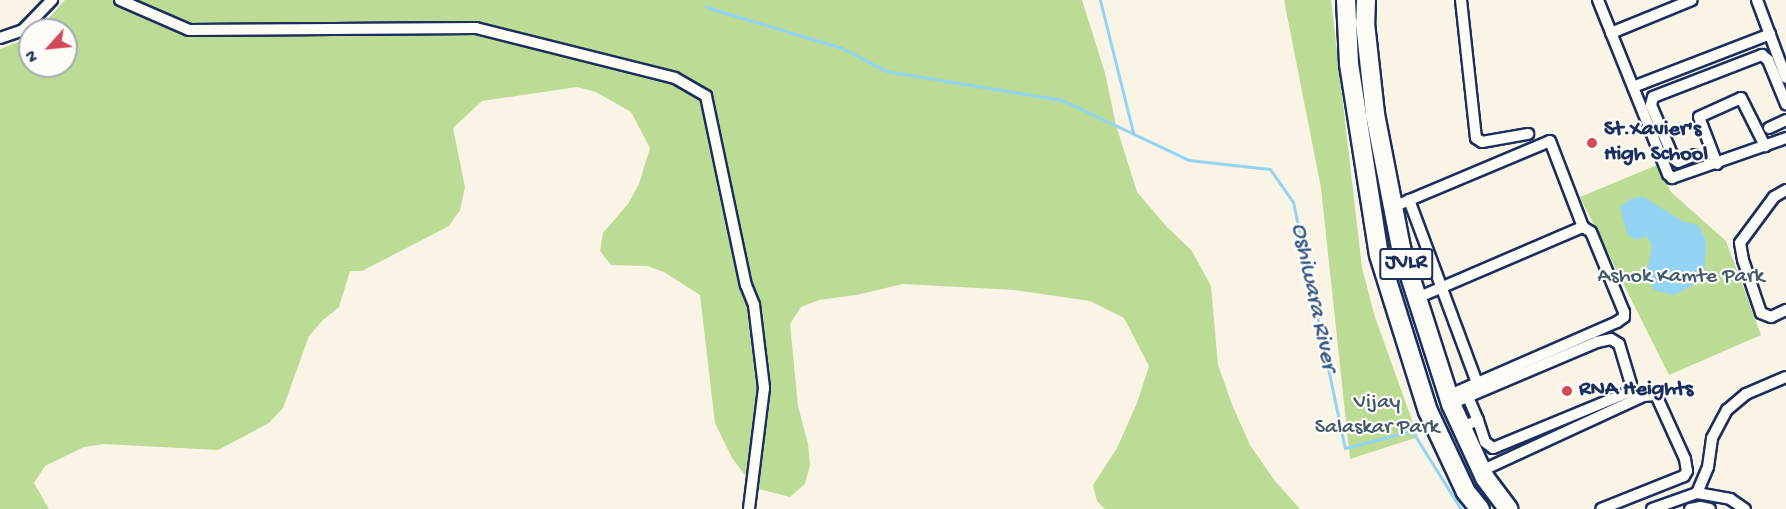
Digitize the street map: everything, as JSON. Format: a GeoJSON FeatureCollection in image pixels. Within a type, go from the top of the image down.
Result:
{"type":"FeatureCollection","features":[{"type":"Feature","properties":{"kind":"main road","name":"JVLR"},"geometry":{"type":"LineString","coordinates":[[1346,0],[1349,63],[1379,255],[1428,411],[1466,492],[1480,509]]}},
{"type":"Feature","properties":{"kind":"main road","name":"JVLR"},"geometry":{"type":"LineString","coordinates":[[1366,0],[1365,23],[1375,114],[1401,203],[1401,248],[1449,400],[1469,424],[1481,471],[1508,509]]}},
{"type":"Feature","properties":{"kind":"street"},"geometry":{"type":"LineString","coordinates":[[0,38],[23,30],[52,0]]}},
{"type":"Feature","properties":{"kind":"street"},"geometry":{"type":"LineString","coordinates":[[120,0],[189,30],[476,28],[675,78],[706,96],[746,285],[754,305],[764,388],[749,509]]}},
{"type":"Feature","properties":{"kind":"street"},"geometry":{"type":"LineString","coordinates":[[1461,0],[1476,138],[1482,142],[1528,134]]}},
{"type":"Feature","properties":{"kind":"street"},"geometry":{"type":"LineString","coordinates":[[1598,0],[1670,177],[1677,178],[1786,138]]}},
{"type":"Feature","properties":{"kind":"street"},"geometry":{"type":"LineString","coordinates":[[1611,33],[1692,0]]}},
{"type":"Feature","properties":{"kind":"street"},"geometry":{"type":"LineString","coordinates":[[1757,0],[1786,78]]}},
{"type":"Feature","properties":{"kind":"street"},"geometry":{"type":"LineString","coordinates":[[1633,87],[1770,34]]}},
{"type":"Feature","properties":{"kind":"street"},"geometry":{"type":"LineString","coordinates":[[1695,155],[1678,162],[1674,159],[1651,105],[1653,97],[1762,55],[1768,60],[1786,104]]}},
{"type":"Feature","properties":{"kind":"street"},"geometry":{"type":"LineString","coordinates":[[1717,164],[1700,117],[1741,98],[1765,146]]}},
{"type":"Feature","properties":{"kind":"street"},"geometry":{"type":"LineString","coordinates":[[1769,128],[1786,120]]}},
{"type":"Feature","properties":{"kind":"street"},"geometry":{"type":"LineString","coordinates":[[1449,400],[1477,382],[1624,317],[1591,232],[1583,227],[1550,141],[1401,203],[1443,285],[1477,382]]}},
{"type":"Feature","properties":{"kind":"street"},"geometry":{"type":"LineString","coordinates":[[1786,190],[1774,197],[1740,243],[1743,260],[1761,313],[1770,317],[1786,310]]}},
{"type":"Feature","properties":{"kind":"street"},"geometry":{"type":"LineString","coordinates":[[1417,298],[1583,227]]}},
{"type":"Feature","properties":{"kind":"street"},"geometry":{"type":"LineString","coordinates":[[1449,400],[1468,397],[1597,342],[1611,339],[1619,344],[1631,384],[1629,392],[1493,447],[1485,442],[1469,424],[1468,397]]}},
{"type":"Feature","properties":{"kind":"street"},"geometry":{"type":"LineString","coordinates":[[1697,493],[1708,467],[1712,438],[1727,410],[1746,394],[1786,377]]}},
{"type":"Feature","properties":{"kind":"street"},"geometry":{"type":"LineString","coordinates":[[1481,471],[1643,396],[1656,395],[1685,459],[1687,471],[1684,476],[1600,509]]}},
{"type":"Feature","properties":{"kind":"street"},"geometry":{"type":"LineString","coordinates":[[1652,509],[1697,493],[1730,499],[1745,509]]}},
{"type":"Feature","properties":{"kind":"street"},"geometry":{"type":"LineString","coordinates":[[1690,509],[1700,507],[1710,509]]}},
{"type":"Feature","properties":{"kind":"green space"},"geometry":{"type":"Polygon","coordinates":[[[65,0],[1082,0],[1105,73],[1116,125],[1137,192],[1166,226],[1192,251],[1211,286],[1218,365],[1233,407],[1250,445],[1275,481],[1300,509],[1105,509],[1097,501],[1093,485],[1117,448],[1137,403],[1149,366],[1124,318],[1090,301],[1015,290],[903,284],[856,295],[819,300],[801,307],[790,324],[798,406],[808,444],[810,465],[805,484],[790,497],[755,488],[732,458],[715,423],[700,295],[664,272],[647,266],[611,265],[600,251],[603,233],[628,204],[639,184],[650,148],[631,112],[596,92],[577,87],[482,101],[453,128],[465,187],[460,210],[449,226],[362,271],[350,271],[339,307],[309,336],[283,408],[269,423],[218,450],[104,444],[84,447],[45,466],[34,483],[49,509],[0,509],[0,49],[18,42],[18,78],[78,78],[78,18],[49,18],[65,0]]]}},
{"type":"Feature","properties":{"kind":"green space","name":"Vijay Salaskar Park"},"geometry":{"type":"Polygon","coordinates":[[[1284,0],[1331,0],[1362,268],[1375,317],[1418,437],[1350,459],[1321,188],[1284,0]]]}},
{"type":"Feature","properties":{"kind":"green space","name":"Ashok Kamte Park"},"geometry":{"type":"Polygon","coordinates":[[[1657,165],[1671,192],[1726,241],[1761,335],[1669,375],[1580,197],[1657,165]]]}},
{"type":"Feature","properties":{"kind":"water"},"geometry":{"type":"Polygon","coordinates":[[[1644,197],[1682,221],[1698,225],[1706,241],[1704,279],[1674,295],[1654,290],[1646,275],[1652,246],[1647,236],[1636,240],[1627,234],[1620,207],[1633,198],[1644,197]]]}},
{"type":"Feature","properties":{"kind":"waterway"},"geometry":{"type":"LineString","coordinates":[[1100,0],[1133,132]]}},
{"type":"Feature","properties":{"kind":"waterway","name":"Oshiwara River"},"geometry":{"type":"LineString","coordinates":[[706,7],[842,48],[886,71],[1062,100],[1189,160],[1270,169],[1293,202],[1345,448],[1412,431],[1461,509]]}},
{"type":"Feature","properties":{"kind":"place","name":"St.Xavier's High School"},"geometry":{"type":"Point","coordinates":[1592,143]}},
{"type":"Feature","properties":{"kind":"place","name":"RNA Heights"},"geometry":{"type":"Point","coordinates":[1567,391]}}]}
